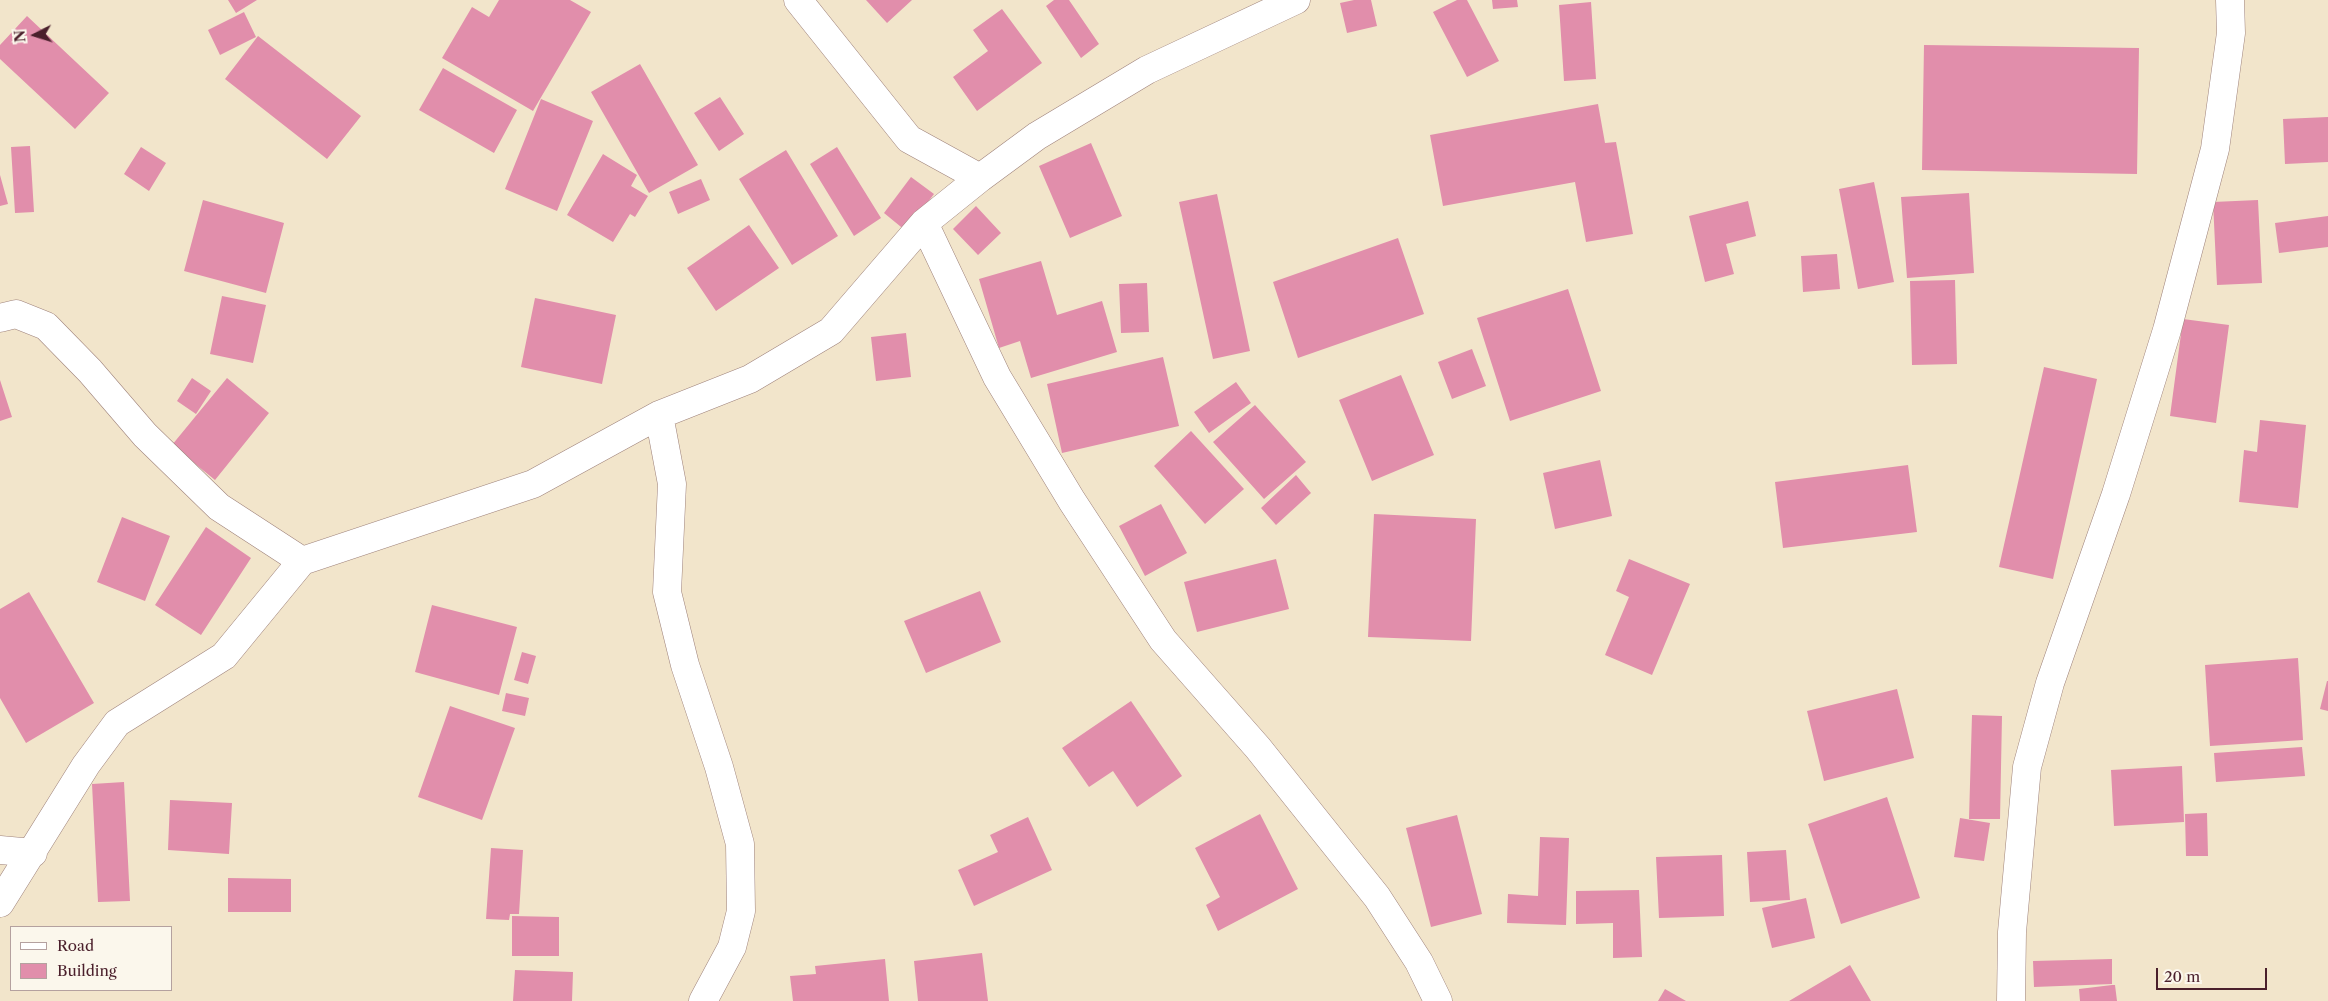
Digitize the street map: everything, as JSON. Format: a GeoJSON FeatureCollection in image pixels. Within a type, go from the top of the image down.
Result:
{"type":"FeatureCollection","features":[{"type":"Feature","properties":{"kind":"street"},"geometry":{"type":"LineString","coordinates":[[798,0],[909,139],[980,178]]}},
{"type":"Feature","properties":{"kind":"street"},"geometry":{"type":"LineString","coordinates":[[0,903],[33,853],[86,765],[117,723],[224,656],[302,561],[533,484],[659,415],[750,379],[831,331],[924,223],[1037,136],[1148,70],[1296,0]]}},
{"type":"Feature","properties":{"kind":"street"},"geometry":{"type":"LineString","coordinates":[[2010,1001],[2012,932],[2027,767],[2050,683],[2116,494],[2167,330],[2210,168],[2215,149],[2231,33],[2230,0]]}},
{"type":"Feature","properties":{"kind":"street"},"geometry":{"type":"LineString","coordinates":[[924,223],[997,377],[1072,501],[1163,640],[1258,748],[1377,897],[1420,962],[1438,1001]]}},
{"type":"Feature","properties":{"kind":"street"},"geometry":{"type":"LineString","coordinates":[[0,318],[16,314],[46,326],[90,371],[145,435],[219,507],[302,561]]}},
{"type":"Feature","properties":{"kind":"street"},"geometry":{"type":"LineString","coordinates":[[659,415],[672,484],[667,592],[685,666],[719,767],[740,844],[741,911],[732,947],[703,1001]]}},
{"type":"Feature","properties":{"kind":"street"},"geometry":{"type":"LineString","coordinates":[[0,850],[33,853]]}},
{"type":"Feature","properties":{"kind":"building"},"geometry":{"type":"Polygon","coordinates":[[[228,0],[257,0],[236,13],[228,0]]]}},
{"type":"Feature","properties":{"kind":"building"},"geometry":{"type":"Polygon","coordinates":[[[499,0],[570,0],[591,12],[533,111],[442,58],[472,7],[489,17],[499,0]]]}},
{"type":"Feature","properties":{"kind":"building"},"geometry":{"type":"Polygon","coordinates":[[[866,0],[912,0],[887,23],[866,0]]]}},
{"type":"Feature","properties":{"kind":"building"},"geometry":{"type":"Polygon","coordinates":[[[1054,0],[1069,0],[1099,44],[1081,58],[1046,6],[1054,0]]]}},
{"type":"Feature","properties":{"kind":"building"},"geometry":{"type":"Polygon","coordinates":[[[1354,0],[1371,0],[1377,26],[1347,33],[1340,3],[1354,0]]]}},
{"type":"Feature","properties":{"kind":"building"},"geometry":{"type":"Polygon","coordinates":[[[1457,0],[1467,0],[1499,61],[1467,77],[1433,12],[1457,0]]]}},
{"type":"Feature","properties":{"kind":"building"},"geometry":{"type":"Polygon","coordinates":[[[1492,0],[1517,0],[1518,7],[1493,9],[1492,0]]]}},
{"type":"Feature","properties":{"kind":"building"},"geometry":{"type":"Polygon","coordinates":[[[1591,2],[1596,79],[1564,81],[1559,5],[1591,2]]]}},
{"type":"Feature","properties":{"kind":"building"},"geometry":{"type":"Polygon","coordinates":[[[1002,9],[1042,63],[977,111],[953,77],[988,51],[973,30],[1002,9]]]}},
{"type":"Feature","properties":{"kind":"building"},"geometry":{"type":"Polygon","coordinates":[[[244,12],[256,37],[220,55],[208,30],[244,12]]]}},
{"type":"Feature","properties":{"kind":"building"},"geometry":{"type":"Polygon","coordinates":[[[27,16],[109,93],[75,129],[0,59],[0,45],[27,16]]]}},
{"type":"Feature","properties":{"kind":"building"},"geometry":{"type":"Polygon","coordinates":[[[258,36],[361,116],[327,159],[225,79],[258,36]]]}},
{"type":"Feature","properties":{"kind":"building"},"geometry":{"type":"Polygon","coordinates":[[[1924,45],[2139,48],[2137,174],[1922,170],[1924,45]]]}},
{"type":"Feature","properties":{"kind":"building"},"geometry":{"type":"Polygon","coordinates":[[[640,64],[698,165],[649,193],[591,92],[640,64]]]}},
{"type":"Feature","properties":{"kind":"building"},"geometry":{"type":"Polygon","coordinates":[[[443,68],[517,110],[494,153],[419,110],[443,68]]]}},
{"type":"Feature","properties":{"kind":"building"},"geometry":{"type":"Polygon","coordinates":[[[720,97],[744,134],[719,151],[694,113],[720,97]]]}},
{"type":"Feature","properties":{"kind":"building"},"geometry":{"type":"Polygon","coordinates":[[[541,99],[593,121],[557,211],[505,189],[541,99]]]}},
{"type":"Feature","properties":{"kind":"building"},"geometry":{"type":"Polygon","coordinates":[[[1598,104],[1605,143],[1616,142],[1633,234],[1586,242],[1575,182],[1443,206],[1430,135],[1598,104]]]}},
{"type":"Feature","properties":{"kind":"building"},"geometry":{"type":"Polygon","coordinates":[[[2328,117],[2328,162],[2285,164],[2283,119],[2328,117]]]}},
{"type":"Feature","properties":{"kind":"building"},"geometry":{"type":"Polygon","coordinates":[[[1091,143],[1122,216],[1070,238],[1039,166],[1091,143]]]}},
{"type":"Feature","properties":{"kind":"building"},"geometry":{"type":"Polygon","coordinates":[[[30,146],[34,212],[15,213],[11,147],[30,146]]]}},
{"type":"Feature","properties":{"kind":"building"},"geometry":{"type":"Polygon","coordinates":[[[141,147],[166,163],[149,191],[124,174],[141,147]]]}},
{"type":"Feature","properties":{"kind":"building"},"geometry":{"type":"Polygon","coordinates":[[[837,147],[881,218],[854,236],[810,164],[837,147]]]}},
{"type":"Feature","properties":{"kind":"building"},"geometry":{"type":"Polygon","coordinates":[[[786,150],[838,236],[792,265],[739,179],[786,150]]]}},
{"type":"Feature","properties":{"kind":"building"},"geometry":{"type":"Polygon","coordinates":[[[603,154],[637,175],[631,186],[648,196],[635,217],[630,214],[613,242],[567,215],[603,154]]]}},
{"type":"Feature","properties":{"kind":"building"},"geometry":{"type":"Polygon","coordinates":[[[0,175],[8,204],[0,206],[0,175]]]}},
{"type":"Feature","properties":{"kind":"building"},"geometry":{"type":"Polygon","coordinates":[[[911,177],[934,194],[906,231],[884,213],[911,177]]]}},
{"type":"Feature","properties":{"kind":"building"},"geometry":{"type":"Polygon","coordinates":[[[701,179],[710,200],[678,214],[669,192],[701,179]]]}},
{"type":"Feature","properties":{"kind":"building"},"geometry":{"type":"Polygon","coordinates":[[[1874,182],[1894,282],[1858,289],[1839,189],[1874,182]]]}},
{"type":"Feature","properties":{"kind":"building"},"geometry":{"type":"Polygon","coordinates":[[[1969,193],[1974,273],[1907,278],[1901,197],[1969,193]]]}},
{"type":"Feature","properties":{"kind":"building"},"geometry":{"type":"Polygon","coordinates":[[[1217,194],[1250,351],[1213,359],[1179,202],[1217,194]]]}},
{"type":"Feature","properties":{"kind":"building"},"geometry":{"type":"Polygon","coordinates":[[[203,200],[284,223],[266,293],[184,271],[203,200]]]}},
{"type":"Feature","properties":{"kind":"building"},"geometry":{"type":"Polygon","coordinates":[[[2258,200],[2262,283],[2217,285],[2213,202],[2258,200]]]}},
{"type":"Feature","properties":{"kind":"building"},"geometry":{"type":"Polygon","coordinates":[[[1748,201],[1756,236],[1726,244],[1734,274],[1705,282],[1689,216],[1748,201]]]}},
{"type":"Feature","properties":{"kind":"building"},"geometry":{"type":"Polygon","coordinates":[[[976,206],[1001,233],[978,255],[953,229],[976,206]]]}},
{"type":"Feature","properties":{"kind":"building"},"geometry":{"type":"Polygon","coordinates":[[[2328,216],[2328,247],[2279,253],[2275,223],[2328,216]]]}},
{"type":"Feature","properties":{"kind":"building"},"geometry":{"type":"Polygon","coordinates":[[[749,225],[779,268],[716,311],[687,268],[749,225]]]}},
{"type":"Feature","properties":{"kind":"building"},"geometry":{"type":"Polygon","coordinates":[[[1398,238],[1424,314],[1298,358],[1273,282],[1398,238]]]}},
{"type":"Feature","properties":{"kind":"building"},"geometry":{"type":"Polygon","coordinates":[[[1837,254],[1840,289],[1803,292],[1801,256],[1837,254]]]}},
{"type":"Feature","properties":{"kind":"building"},"geometry":{"type":"Polygon","coordinates":[[[1041,261],[1057,315],[1102,301],[1117,352],[1031,378],[1020,341],[999,348],[979,279],[1041,261]]]}},
{"type":"Feature","properties":{"kind":"building"},"geometry":{"type":"Polygon","coordinates":[[[1955,280],[1957,364],[1912,365],[1910,281],[1955,280]]]}},
{"type":"Feature","properties":{"kind":"building"},"geometry":{"type":"Polygon","coordinates":[[[1147,283],[1149,332],[1121,333],[1119,284],[1147,283]]]}},
{"type":"Feature","properties":{"kind":"building"},"geometry":{"type":"Polygon","coordinates":[[[1568,289],[1601,391],[1510,421],[1477,318],[1568,289]]]}},
{"type":"Feature","properties":{"kind":"building"},"geometry":{"type":"Polygon","coordinates":[[[222,296],[266,305],[253,363],[210,354],[222,296]]]}},
{"type":"Feature","properties":{"kind":"building"},"geometry":{"type":"Polygon","coordinates":[[[535,298],[616,315],[602,384],[521,367],[535,298]]]}},
{"type":"Feature","properties":{"kind":"building"},"geometry":{"type":"Polygon","coordinates":[[[2183,319],[2229,325],[2216,423],[2170,416],[2183,319]]]}},
{"type":"Feature","properties":{"kind":"building"},"geometry":{"type":"Polygon","coordinates":[[[906,333],[911,377],[876,381],[871,337],[906,333]]]}},
{"type":"Feature","properties":{"kind":"building"},"geometry":{"type":"Polygon","coordinates":[[[1472,349],[1486,386],[1452,399],[1438,362],[1472,349]]]}},
{"type":"Feature","properties":{"kind":"building"},"geometry":{"type":"Polygon","coordinates":[[[1163,357],[1179,426],[1062,453],[1047,384],[1163,357]]]}},
{"type":"Feature","properties":{"kind":"building"},"geometry":{"type":"Polygon","coordinates":[[[2044,367],[2097,379],[2053,579],[1999,567],[2044,367]]]}},
{"type":"Feature","properties":{"kind":"building"},"geometry":{"type":"Polygon","coordinates":[[[1401,375],[1434,455],[1372,481],[1339,400],[1401,375]]]}},
{"type":"Feature","properties":{"kind":"building"},"geometry":{"type":"Polygon","coordinates":[[[192,378],[211,391],[196,414],[177,401],[192,378]]]}},
{"type":"Feature","properties":{"kind":"building"},"geometry":{"type":"Polygon","coordinates":[[[227,378],[269,413],[215,480],[172,445],[227,378]]]}},
{"type":"Feature","properties":{"kind":"building"},"geometry":{"type":"Polygon","coordinates":[[[0,380],[12,417],[0,421],[0,380]]]}},
{"type":"Feature","properties":{"kind":"building"},"geometry":{"type":"Polygon","coordinates":[[[1236,382],[1251,403],[1209,433],[1194,412],[1236,382]]]}},
{"type":"Feature","properties":{"kind":"building"},"geometry":{"type":"Polygon","coordinates":[[[1255,405],[1306,462],[1264,499],[1213,442],[1255,405]]]}},
{"type":"Feature","properties":{"kind":"building"},"geometry":{"type":"Polygon","coordinates":[[[2260,420],[2306,425],[2298,508],[2239,502],[2244,450],[2257,452],[2260,420]]]}},
{"type":"Feature","properties":{"kind":"building"},"geometry":{"type":"Polygon","coordinates":[[[1191,431],[1244,489],[1205,524],[1154,466],[1191,431]]]}},
{"type":"Feature","properties":{"kind":"building"},"geometry":{"type":"Polygon","coordinates":[[[1600,460],[1612,516],[1555,529],[1543,473],[1600,460]]]}},
{"type":"Feature","properties":{"kind":"building"},"geometry":{"type":"Polygon","coordinates":[[[1908,465],[1917,532],[1783,548],[1775,482],[1908,465]]]}},
{"type":"Feature","properties":{"kind":"building"},"geometry":{"type":"Polygon","coordinates":[[[1296,475],[1311,493],[1276,525],[1261,508],[1296,475]]]}},
{"type":"Feature","properties":{"kind":"building"},"geometry":{"type":"Polygon","coordinates":[[[1161,504],[1187,553],[1145,576],[1119,526],[1161,504]]]}},
{"type":"Feature","properties":{"kind":"building"},"geometry":{"type":"Polygon","coordinates":[[[1374,514],[1476,519],[1471,641],[1368,637],[1374,514]]]}},
{"type":"Feature","properties":{"kind":"building"},"geometry":{"type":"Polygon","coordinates":[[[122,517],[170,536],[145,601],[97,582],[122,517]]]}},
{"type":"Feature","properties":{"kind":"building"},"geometry":{"type":"Polygon","coordinates":[[[206,527],[251,558],[201,635],[155,605],[206,527]]]}},
{"type":"Feature","properties":{"kind":"building"},"geometry":{"type":"Polygon","coordinates":[[[1276,559],[1289,609],[1197,632],[1184,582],[1276,559]]]}},
{"type":"Feature","properties":{"kind":"building"},"geometry":{"type":"Polygon","coordinates":[[[1629,559],[1690,584],[1652,675],[1605,655],[1629,597],[1616,591],[1629,559]]]}},
{"type":"Feature","properties":{"kind":"building"},"geometry":{"type":"Polygon","coordinates":[[[980,591],[1001,642],[926,673],[904,621],[980,591]]]}},
{"type":"Feature","properties":{"kind":"building"},"geometry":{"type":"Polygon","coordinates":[[[29,592],[94,703],[26,743],[0,698],[0,609],[29,592]]]}},
{"type":"Feature","properties":{"kind":"building"},"geometry":{"type":"Polygon","coordinates":[[[432,605],[517,627],[499,695],[415,672],[432,605]]]}},
{"type":"Feature","properties":{"kind":"building"},"geometry":{"type":"Polygon","coordinates":[[[522,652],[536,656],[528,684],[514,680],[522,652]]]}},
{"type":"Feature","properties":{"kind":"building"},"geometry":{"type":"Polygon","coordinates":[[[2298,658],[2303,740],[2210,746],[2205,665],[2298,658]]]}},
{"type":"Feature","properties":{"kind":"building"},"geometry":{"type":"Polygon","coordinates":[[[2328,681],[2328,711],[2320,709],[2328,681]]]}},
{"type":"Feature","properties":{"kind":"building"},"geometry":{"type":"Polygon","coordinates":[[[1897,689],[1914,758],[1824,781],[1807,711],[1897,689]]]}},
{"type":"Feature","properties":{"kind":"building"},"geometry":{"type":"Polygon","coordinates":[[[506,693],[529,698],[525,716],[502,711],[506,693]]]}},
{"type":"Feature","properties":{"kind":"building"},"geometry":{"type":"Polygon","coordinates":[[[1131,701],[1182,776],[1137,807],[1113,771],[1089,787],[1062,748],[1131,701]]]}},
{"type":"Feature","properties":{"kind":"building"},"geometry":{"type":"Polygon","coordinates":[[[450,706],[515,728],[482,820],[418,797],[450,706]]]}},
{"type":"Feature","properties":{"kind":"building"},"geometry":{"type":"Polygon","coordinates":[[[1972,715],[2002,716],[2000,819],[1969,819],[1972,715]]]}},
{"type":"Feature","properties":{"kind":"building"},"geometry":{"type":"Polygon","coordinates":[[[2302,747],[2305,776],[2216,782],[2214,753],[2302,747]]]}},
{"type":"Feature","properties":{"kind":"building"},"geometry":{"type":"Polygon","coordinates":[[[2182,766],[2184,822],[2114,826],[2111,770],[2182,766]]]}},
{"type":"Feature","properties":{"kind":"building"},"geometry":{"type":"Polygon","coordinates":[[[124,782],[130,901],[98,902],[92,784],[124,782]]]}},
{"type":"Feature","properties":{"kind":"building"},"geometry":{"type":"Polygon","coordinates":[[[1887,797],[1920,898],[1841,924],[1808,824],[1887,797]]]}},
{"type":"Feature","properties":{"kind":"building"},"geometry":{"type":"Polygon","coordinates":[[[170,800],[232,803],[229,854],[168,850],[170,800]]]}},
{"type":"Feature","properties":{"kind":"building"},"geometry":{"type":"Polygon","coordinates":[[[2207,813],[2208,856],[2186,856],[2185,814],[2207,813]]]}},
{"type":"Feature","properties":{"kind":"building"},"geometry":{"type":"Polygon","coordinates":[[[1260,814],[1298,889],[1218,931],[1206,905],[1220,897],[1195,848],[1260,814]]]}},
{"type":"Feature","properties":{"kind":"building"},"geometry":{"type":"Polygon","coordinates":[[[1457,815],[1482,914],[1431,927],[1406,828],[1457,815]]]}},
{"type":"Feature","properties":{"kind":"building"},"geometry":{"type":"Polygon","coordinates":[[[1028,817],[1052,870],[974,906],[958,870],[998,852],[990,835],[1028,817]]]}},
{"type":"Feature","properties":{"kind":"building"},"geometry":{"type":"Polygon","coordinates":[[[1960,818],[1990,823],[1984,861],[1954,857],[1960,818]]]}},
{"type":"Feature","properties":{"kind":"building"},"geometry":{"type":"Polygon","coordinates":[[[1540,837],[1569,838],[1566,925],[1507,923],[1508,894],[1538,896],[1540,837]]]}},
{"type":"Feature","properties":{"kind":"building"},"geometry":{"type":"Polygon","coordinates":[[[491,848],[523,850],[519,914],[510,914],[509,920],[486,919],[491,848]]]}},
{"type":"Feature","properties":{"kind":"building"},"geometry":{"type":"Polygon","coordinates":[[[1786,850],[1790,900],[1750,902],[1747,852],[1786,850]]]}},
{"type":"Feature","properties":{"kind":"building"},"geometry":{"type":"Polygon","coordinates":[[[1722,855],[1724,916],[1659,918],[1656,857],[1722,855]]]}},
{"type":"Feature","properties":{"kind":"building"},"geometry":{"type":"Polygon","coordinates":[[[228,878],[291,879],[291,912],[228,912],[228,878]]]}},
{"type":"Feature","properties":{"kind":"building"},"geometry":{"type":"Polygon","coordinates":[[[1639,890],[1642,957],[1613,958],[1613,923],[1576,924],[1576,891],[1639,890]]]}},
{"type":"Feature","properties":{"kind":"building"},"geometry":{"type":"Polygon","coordinates":[[[1806,898],[1815,938],[1772,948],[1762,908],[1806,898]]]}},
{"type":"Feature","properties":{"kind":"building"},"geometry":{"type":"Polygon","coordinates":[[[512,916],[559,917],[559,956],[512,956],[512,916]]]}},
{"type":"Feature","properties":{"kind":"building"},"geometry":{"type":"Polygon","coordinates":[[[982,953],[988,1001],[918,1001],[914,961],[982,953]]]}},
{"type":"Feature","properties":{"kind":"building"},"geometry":{"type":"Polygon","coordinates":[[[885,959],[889,1001],[793,1001],[790,976],[816,974],[815,966],[885,959]]]}},
{"type":"Feature","properties":{"kind":"building"},"geometry":{"type":"Polygon","coordinates":[[[2112,959],[2112,984],[2034,987],[2033,961],[2112,959]]]}},
{"type":"Feature","properties":{"kind":"building"},"geometry":{"type":"Polygon","coordinates":[[[1850,965],[1871,1001],[1789,1001],[1850,965]]]}},
{"type":"Feature","properties":{"kind":"building"},"geometry":{"type":"Polygon","coordinates":[[[515,970],[573,972],[572,1001],[513,1001],[515,970]]]}},
{"type":"Feature","properties":{"kind":"building"},"geometry":{"type":"Polygon","coordinates":[[[2115,985],[2117,1001],[2080,1001],[2079,989],[2115,985]]]}},
{"type":"Feature","properties":{"kind":"building"},"geometry":{"type":"Polygon","coordinates":[[[1665,989],[1686,1001],[1658,1001],[1665,989]]]}}]}
